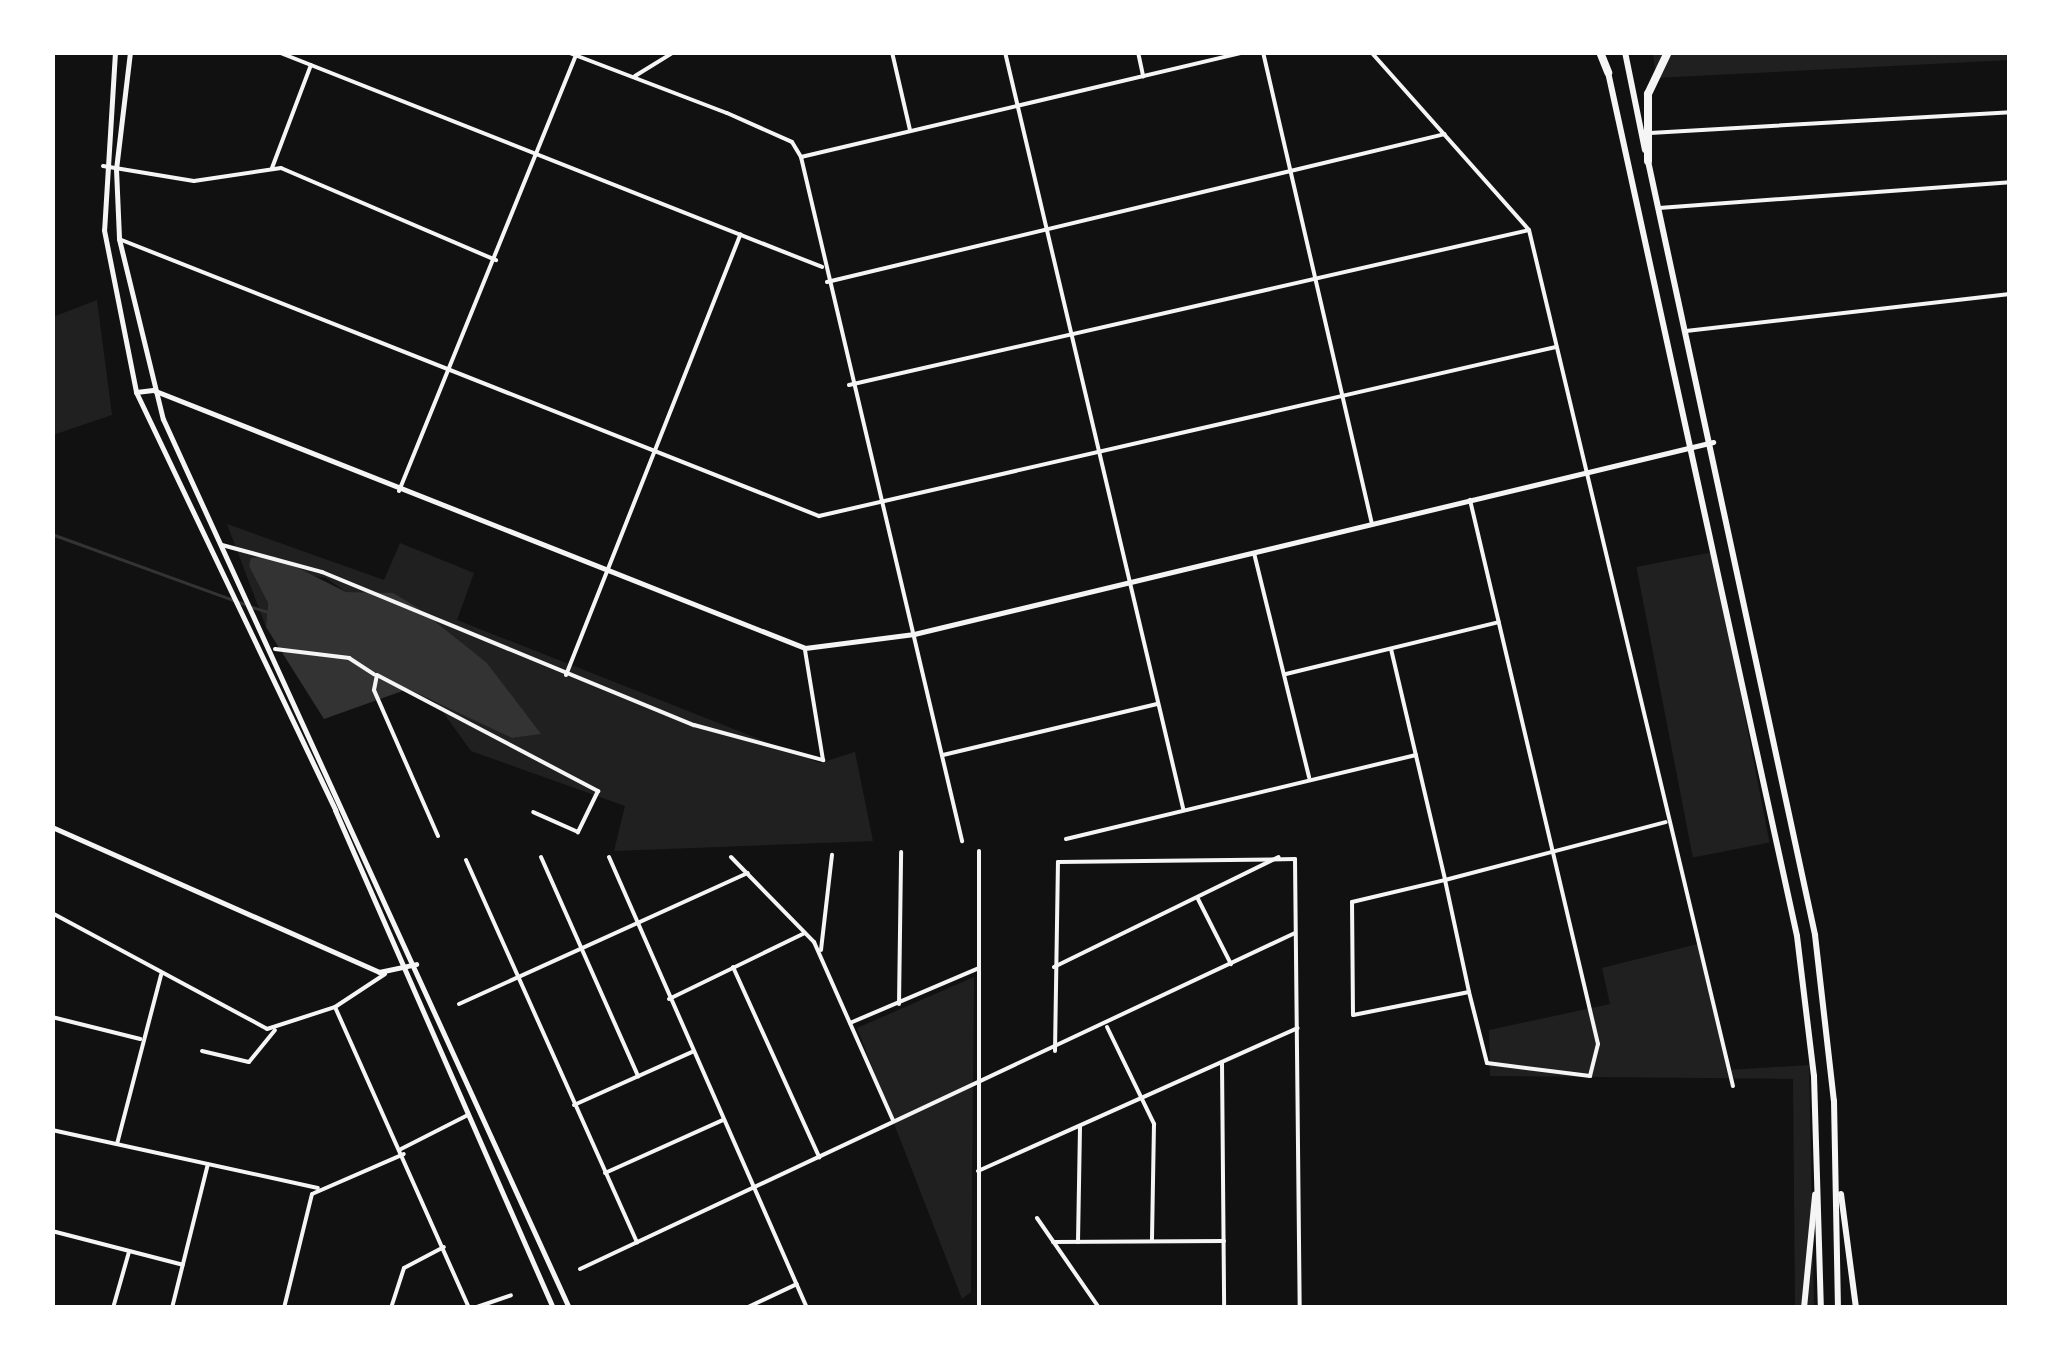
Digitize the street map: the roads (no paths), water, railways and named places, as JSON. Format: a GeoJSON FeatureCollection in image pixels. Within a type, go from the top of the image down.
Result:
{"type":"FeatureCollection","features":[{"type":"Feature","properties":{"kind":"highway"},"geometry":{"type":"LineString","coordinates":[[1602,52],[1608,72]]}},
{"type":"Feature","properties":{"kind":"highway"},"geometry":{"type":"LineString","coordinates":[[1648,160],[1648,94],[1668,52]]}},
{"type":"Feature","properties":{"kind":"main road"},"geometry":{"type":"LineString","coordinates":[[1625,52],[1645,134]]}},
{"type":"Feature","properties":{"kind":"main road"},"geometry":{"type":"LineString","coordinates":[[1608,72],[1696,446],[1797,936],[1819,1164],[1821,1308]]}},
{"type":"Feature","properties":{"kind":"main road"},"geometry":{"type":"LineString","coordinates":[[1648,160],[1713,442],[1815,936],[1837,1163],[1856,1308]]}},
{"type":"Feature","properties":{"kind":"main road"},"geometry":{"type":"LineString","coordinates":[[1837,1163],[1838,1308]]}},
{"type":"Feature","properties":{"kind":"main road"},"geometry":{"type":"LineString","coordinates":[[1804,1308],[1819,1164]]}},
{"type":"Feature","properties":{"kind":"street"},"geometry":{"type":"LineString","coordinates":[[115,52],[103,166],[112,290],[136,392],[406,969],[552,1308]]}},
{"type":"Feature","properties":{"kind":"street"},"geometry":{"type":"LineString","coordinates":[[130,52],[116,169],[119,239],[153,390],[222,544],[261,618],[569,1308]]}},
{"type":"Feature","properties":{"kind":"street"},"geometry":{"type":"LineString","coordinates":[[568,52],[792,142],[801,157],[849,384],[914,634],[962,841]]}},
{"type":"Feature","properties":{"kind":"street"},"geometry":{"type":"LineString","coordinates":[[635,76],[674,52]]}},
{"type":"Feature","properties":{"kind":"street"},"geometry":{"type":"LineString","coordinates":[[892,52],[910,130]]}},
{"type":"Feature","properties":{"kind":"street"},"geometry":{"type":"LineString","coordinates":[[1006,52],[1182,808]]}},
{"type":"Feature","properties":{"kind":"street"},"geometry":{"type":"LineString","coordinates":[[1138,52],[1143,76]]}},
{"type":"Feature","properties":{"kind":"street"},"geometry":{"type":"LineString","coordinates":[[801,157],[1246,52]]}},
{"type":"Feature","properties":{"kind":"street"},"geometry":{"type":"LineString","coordinates":[[1263,52],[1372,524]]}},
{"type":"Feature","properties":{"kind":"street"},"geometry":{"type":"LineString","coordinates":[[1371,52],[1530,230],[1733,1086]]}},
{"type":"Feature","properties":{"kind":"street"},"geometry":{"type":"LineString","coordinates":[[281,53],[822,267]]}},
{"type":"Feature","properties":{"kind":"street"},"geometry":{"type":"LineString","coordinates":[[399,491],[452,372],[576,56]]}},
{"type":"Feature","properties":{"kind":"street"},"geometry":{"type":"LineString","coordinates":[[272,168],[311,64]]}},
{"type":"Feature","properties":{"kind":"street"},"geometry":{"type":"LineString","coordinates":[[1645,134],[2010,112]]}},
{"type":"Feature","properties":{"kind":"street"},"geometry":{"type":"LineString","coordinates":[[827,282],[1445,134]]}},
{"type":"Feature","properties":{"kind":"street"},"geometry":{"type":"LineString","coordinates":[[103,166],[194,181],[272,168],[496,260]]}},
{"type":"Feature","properties":{"kind":"street"},"geometry":{"type":"LineString","coordinates":[[1659,208],[2010,182]]}},
{"type":"Feature","properties":{"kind":"street"},"geometry":{"type":"LineString","coordinates":[[849,384],[1530,230]]}},
{"type":"Feature","properties":{"kind":"street"},"geometry":{"type":"LineString","coordinates":[[566,675],[657,455],[740,234]]}},
{"type":"Feature","properties":{"kind":"street"},"geometry":{"type":"LineString","coordinates":[[119,239],[809,514],[882,506],[1100,458],[1556,346]]}},
{"type":"Feature","properties":{"kind":"street"},"geometry":{"type":"LineString","coordinates":[[1686,331],[2010,294]]}},
{"type":"Feature","properties":{"kind":"street"},"geometry":{"type":"LineString","coordinates":[[136,392],[153,390],[607,574],[805,648],[914,634],[1713,442]]}},
{"type":"Feature","properties":{"kind":"street"},"geometry":{"type":"LineString","coordinates":[[1391,648],[1488,1063],[1590,1076],[1598,1044],[1470,500]]}},
{"type":"Feature","properties":{"kind":"street"},"geometry":{"type":"LineString","coordinates":[[222,544],[322,572],[694,725],[823,760],[805,648]]}},
{"type":"Feature","properties":{"kind":"street"},"geometry":{"type":"LineString","coordinates":[[1254,554],[1310,778]]}},
{"type":"Feature","properties":{"kind":"street"},"geometry":{"type":"LineString","coordinates":[[1286,674],[1499,622]]}},
{"type":"Feature","properties":{"kind":"street"},"geometry":{"type":"LineString","coordinates":[[275,649],[349,658],[598,792],[578,832],[533,812]]}},
{"type":"Feature","properties":{"kind":"street"},"geometry":{"type":"LineString","coordinates":[[376,675],[374,690],[438,836]]}},
{"type":"Feature","properties":{"kind":"street"},"geometry":{"type":"LineString","coordinates":[[943,755],[1157,704]]}},
{"type":"Feature","properties":{"kind":"street"},"geometry":{"type":"LineString","coordinates":[[1066,839],[1182,808],[1416,756]]}},
{"type":"Feature","properties":{"kind":"street"},"geometry":{"type":"LineString","coordinates":[[1469,992],[1353,1015],[1348,905],[1668,822]]}},
{"type":"Feature","properties":{"kind":"street"},"geometry":{"type":"LineString","coordinates":[[52,827],[385,974]]}},
{"type":"Feature","properties":{"kind":"street"},"geometry":{"type":"LineString","coordinates":[[899,1004],[901,852]]}},
{"type":"Feature","properties":{"kind":"street"},"geometry":{"type":"LineString","coordinates":[[979,852],[979,1308]]}},
{"type":"Feature","properties":{"kind":"street"},"geometry":{"type":"LineString","coordinates":[[821,953],[832,856]]}},
{"type":"Feature","properties":{"kind":"street"},"geometry":{"type":"LineString","coordinates":[[1054,968],[1198,900],[1280,856]]}},
{"type":"Feature","properties":{"kind":"street"},"geometry":{"type":"LineString","coordinates":[[1055,1050],[1058,862],[1280,856],[1297,862],[1300,1308]]}},
{"type":"Feature","properties":{"kind":"street"},"geometry":{"type":"LineString","coordinates":[[541,857],[638,1076]]}},
{"type":"Feature","properties":{"kind":"street"},"geometry":{"type":"LineString","coordinates":[[609,857],[807,1308]]}},
{"type":"Feature","properties":{"kind":"street"},"geometry":{"type":"LineString","coordinates":[[731,857],[806,932],[821,953],[892,1120]]}},
{"type":"Feature","properties":{"kind":"street"},"geometry":{"type":"LineString","coordinates":[[466,860],[637,1242]]}},
{"type":"Feature","properties":{"kind":"street"},"geometry":{"type":"LineString","coordinates":[[459,1004],[748,872]]}},
{"type":"Feature","properties":{"kind":"street"},"geometry":{"type":"LineString","coordinates":[[1198,900],[1232,964]]}},
{"type":"Feature","properties":{"kind":"street"},"geometry":{"type":"LineString","coordinates":[[52,912],[160,975],[275,1030]]}},
{"type":"Feature","properties":{"kind":"street"},"geometry":{"type":"LineString","coordinates":[[669,999],[806,932]]}},
{"type":"Feature","properties":{"kind":"street"},"geometry":{"type":"LineString","coordinates":[[580,1269],[892,1120],[1108,1026],[1296,933]]}},
{"type":"Feature","properties":{"kind":"street"},"geometry":{"type":"LineString","coordinates":[[202,1051],[249,1062],[275,1030],[335,1008],[385,974],[416,964]]}},
{"type":"Feature","properties":{"kind":"street"},"geometry":{"type":"LineString","coordinates":[[733,967],[819,1157]]}},
{"type":"Feature","properties":{"kind":"street"},"geometry":{"type":"LineString","coordinates":[[850,1023],[979,968]]}},
{"type":"Feature","properties":{"kind":"street"},"geometry":{"type":"LineString","coordinates":[[117,1146],[160,975]]}},
{"type":"Feature","properties":{"kind":"street"},"geometry":{"type":"LineString","coordinates":[[335,1008],[472,1308],[512,1295]]}},
{"type":"Feature","properties":{"kind":"street"},"geometry":{"type":"LineString","coordinates":[[52,1018],[142,1040]]}},
{"type":"Feature","properties":{"kind":"street"},"geometry":{"type":"LineString","coordinates":[[1108,1026],[1144,1097],[1154,1130],[1152,1241]]}},
{"type":"Feature","properties":{"kind":"street"},"geometry":{"type":"LineString","coordinates":[[978,1172],[1298,1028]]}},
{"type":"Feature","properties":{"kind":"street"},"geometry":{"type":"LineString","coordinates":[[574,1105],[692,1052]]}},
{"type":"Feature","properties":{"kind":"street"},"geometry":{"type":"LineString","coordinates":[[1222,1062],[1224,1308]]}},
{"type":"Feature","properties":{"kind":"street"},"geometry":{"type":"LineString","coordinates":[[52,1130],[318,1188],[403,1151],[468,1115]]}},
{"type":"Feature","properties":{"kind":"street"},"geometry":{"type":"LineString","coordinates":[[604,1173],[723,1120]]}},
{"type":"Feature","properties":{"kind":"street"},"geometry":{"type":"LineString","coordinates":[[1078,1242],[1080,1126]]}},
{"type":"Feature","properties":{"kind":"street"},"geometry":{"type":"LineString","coordinates":[[172,1308],[208,1164]]}},
{"type":"Feature","properties":{"kind":"street"},"geometry":{"type":"LineString","coordinates":[[284,1308],[318,1188]]}},
{"type":"Feature","properties":{"kind":"street"},"geometry":{"type":"LineString","coordinates":[[1036,1218],[1100,1308]]}},
{"type":"Feature","properties":{"kind":"street"},"geometry":{"type":"LineString","coordinates":[[52,1232],[183,1266]]}},
{"type":"Feature","properties":{"kind":"street"},"geometry":{"type":"LineString","coordinates":[[1053,1242],[1224,1241]]}},
{"type":"Feature","properties":{"kind":"street"},"geometry":{"type":"LineString","coordinates":[[391,1308],[404,1268],[444,1248]]}},
{"type":"Feature","properties":{"kind":"street"},"geometry":{"type":"LineString","coordinates":[[112,1308],[128,1252]]}},
{"type":"Feature","properties":{"kind":"street"},"geometry":{"type":"LineString","coordinates":[[746,1308],[796,1284]]}},
{"type":"Feature","properties":{"kind":"waterway"},"geometry":{"type":"LineString","coordinates":[[52,534],[244,604]]}},
{"type":"Feature","properties":{"kind":"waterway"},"geometry":{"type":"LineString","coordinates":[[252,607],[268,612]]}}]}
